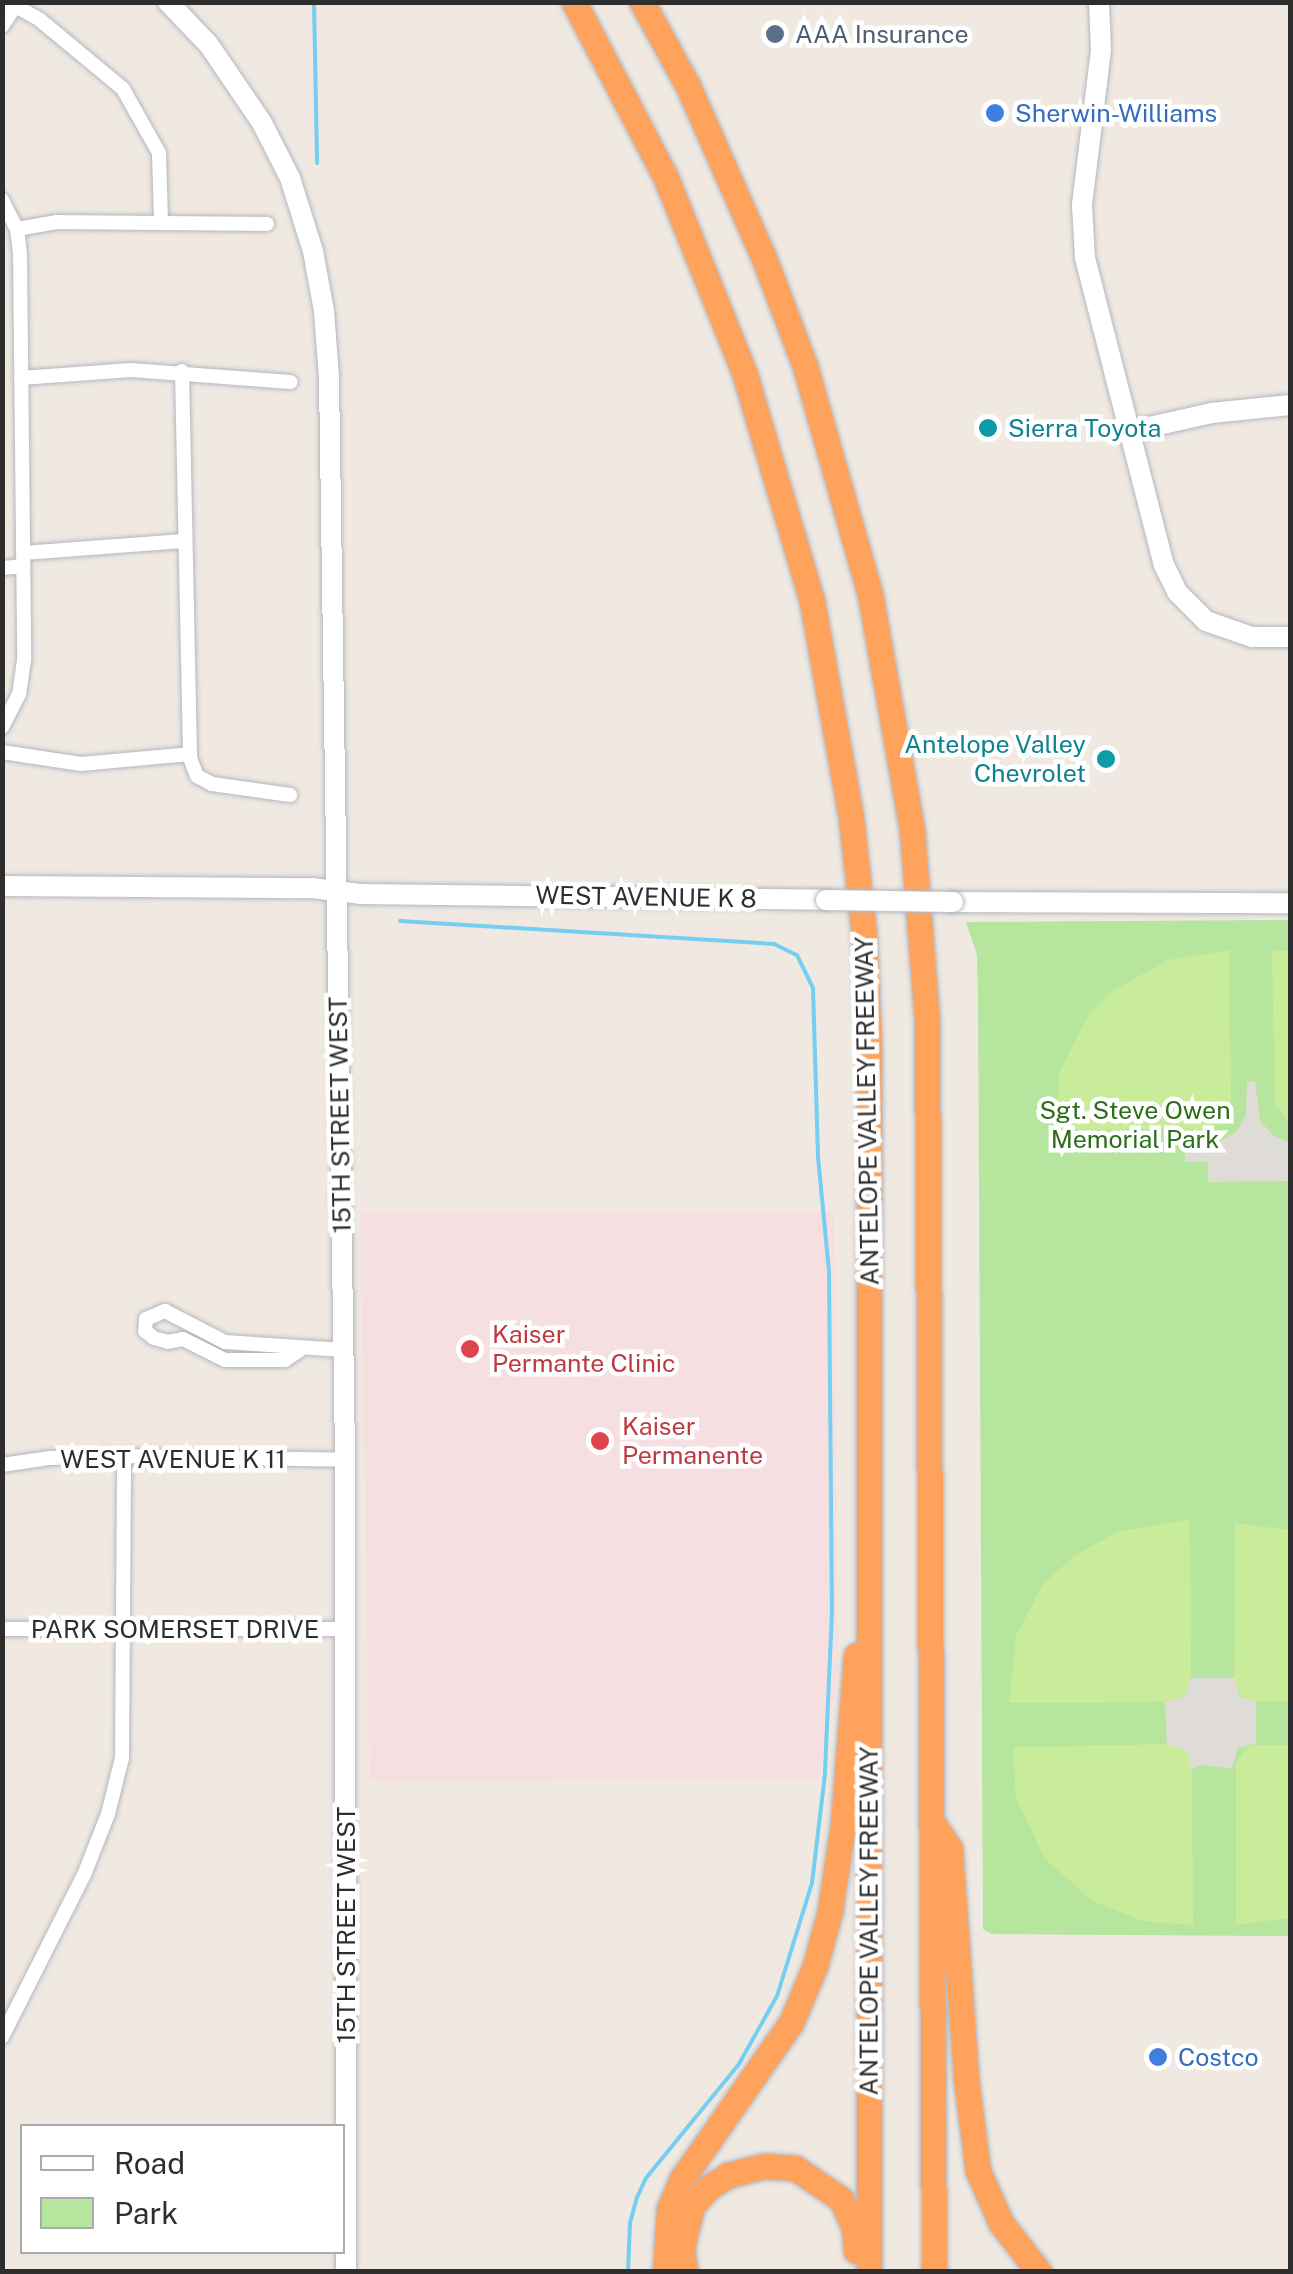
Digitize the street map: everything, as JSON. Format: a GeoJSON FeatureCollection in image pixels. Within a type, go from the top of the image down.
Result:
{"type":"FeatureCollection","features":[{"type":"Feature","properties":{"kind":"highway","name":"ANTELOPE VALLEY FREEWAY"},"geometry":{"type":"LineString","coordinates":[[574,2],[666,178],[745,375],[812,601],[833,704],[864,952],[872,1551],[870,2272]]}},
{"type":"Feature","properties":{"kind":"highway"},"geometry":{"type":"LineString","coordinates":[[642,2],[688,86],[764,258],[842,483],[897,725],[912,830],[927,1021],[937,2272]]}},
{"type":"Feature","properties":{"kind":"highway"},"geometry":{"type":"LineString","coordinates":[[659,2],[682,54],[688,86]]}},
{"type":"Feature","properties":{"kind":"highway"},"geometry":{"type":"LineString","coordinates":[[665,2272],[669,2209],[682,2179],[791,2023],[815,1966],[830,1911],[843,1824],[860,1605],[872,1551]]}},
{"type":"Feature","properties":{"kind":"highway"},"geometry":{"type":"LineString","coordinates":[[932,1821],[950,1848],[972,2142],[978,2171],[1001,2223],[1039,2272]]}},
{"type":"Feature","properties":{"kind":"highway"},"geometry":{"type":"LineString","coordinates":[[685,2272],[683,2235],[692,2206],[709,2186],[728,2175],[765,2166],[795,2168],[841,2199],[854,2228],[858,2272]]}},
{"type":"Feature","properties":{"kind":"street","name":"15TH STREET WEST"},"geometry":{"type":"LineString","coordinates":[[168,2],[208,45],[262,122],[290,178],[313,251],[329,376],[345,1460],[346,2272]]}},
{"type":"Feature","properties":{"kind":"street"},"geometry":{"type":"LineString","coordinates":[[1099,2],[1101,50],[1082,205],[1084,258],[1164,565],[1184,602],[1220,628],[1252,637],[1290,637]]}},
{"type":"Feature","properties":{"kind":"street"},"geometry":{"type":"LineString","coordinates":[[2,26],[12,4],[40,20],[123,88],[159,153],[161,221]]}},
{"type":"Feature","properties":{"kind":"street"},"geometry":{"type":"LineString","coordinates":[[2,200],[18,229],[20,270],[24,660],[19,694],[2,727]]}},
{"type":"Feature","properties":{"kind":"street"},"geometry":{"type":"LineString","coordinates":[[18,229],[56,222],[267,224]]}},
{"type":"Feature","properties":{"kind":"street"},"geometry":{"type":"LineString","coordinates":[[2,272],[20,270]]}},
{"type":"Feature","properties":{"kind":"street"},"geometry":{"type":"LineString","coordinates":[[21,378],[182,371],[291,382]]}},
{"type":"Feature","properties":{"kind":"street"},"geometry":{"type":"LineString","coordinates":[[182,371],[190,754],[197,776],[212,784],[290,796]]}},
{"type":"Feature","properties":{"kind":"street"},"geometry":{"type":"LineString","coordinates":[[1127,432],[1212,413],[1290,405]]}},
{"type":"Feature","properties":{"kind":"street"},"geometry":{"type":"LineString","coordinates":[[2,423],[22,427]]}},
{"type":"Feature","properties":{"kind":"street"},"geometry":{"type":"LineString","coordinates":[[2,568],[23,560],[184,541]]}},
{"type":"Feature","properties":{"kind":"street"},"geometry":{"type":"LineString","coordinates":[[2,752],[81,764],[190,754]]}},
{"type":"Feature","properties":{"kind":"street","name":"WEST AVENUE K 8"},"geometry":{"type":"LineString","coordinates":[[2,886],[953,902],[1290,903]]}},
{"type":"Feature","properties":{"kind":"street"},"geometry":{"type":"LineString","coordinates":[[300,1350],[286,1360],[224,1360],[183,1339],[168,1342],[146,1325],[165,1311],[224,1342],[286,1343],[300,1350],[343,1350]]}},
{"type":"Feature","properties":{"kind":"street"},"geometry":{"type":"LineString","coordinates":[[183,1339],[188,1322]]}},
{"type":"Feature","properties":{"kind":"street"},"geometry":{"type":"LineString","coordinates":[[2,2037],[84,1874],[108,1814],[122,1758],[124,1456]]}},
{"type":"Feature","properties":{"kind":"street","name":"WEST AVENUE K 11"},"geometry":{"type":"LineString","coordinates":[[2,1465],[50,1458],[124,1456],[345,1460]]}},
{"type":"Feature","properties":{"kind":"street","name":"PARK SOMERSET DRIVE"},"geometry":{"type":"LineString","coordinates":[[2,1629],[346,1629]]}},
{"type":"Feature","properties":{"kind":"shaded area"},"geometry":{"type":"Polygon","coordinates":[[[1255,1081],[1260,1121],[1274,1136],[1290,1143],[1290,1181],[1208,1182],[1208,1162],[1185,1162],[1185,1145],[1217,1143],[1237,1131],[1246,1115],[1247,1082],[1255,1081]]]}},
{"type":"Feature","properties":{"kind":"shaded area","name":"Kaiser Permanente"},"geometry":{"type":"Polygon","coordinates":[[[360,1212],[834,1212],[838,1670],[819,1780],[370,1781],[360,1212]]]}},
{"type":"Feature","properties":{"kind":"shaded area"},"geometry":{"type":"Polygon","coordinates":[[[1191,1678],[1234,1678],[1240,1697],[1256,1702],[1256,1743],[1238,1748],[1232,1768],[1202,1765],[1192,1769],[1187,1750],[1167,1745],[1165,1702],[1185,1696],[1191,1678]]]}},
{"type":"Feature","properties":{"kind":"green space","name":"Sgt. Steve Owen Memorial Park"},"geometry":{"type":"Polygon","coordinates":[[[1290,920],[1290,1936],[992,1934],[983,1929],[977,955],[966,922],[1290,920]]]}},
{"type":"Feature","properties":{"kind":"green space"},"geometry":{"type":"Polygon","coordinates":[[[1229,950],[1231,1102],[1218,1125],[1210,1129],[1056,1130],[1059,1073],[1089,1014],[1111,992],[1168,960],[1229,950]]]}},
{"type":"Feature","properties":{"kind":"green space"},"geometry":{"type":"Polygon","coordinates":[[[1272,950],[1290,951],[1290,1123],[1275,1105],[1272,950]]]}},
{"type":"Feature","properties":{"kind":"green space"},"geometry":{"type":"Polygon","coordinates":[[[1190,1519],[1191,1680],[1185,1696],[1165,1702],[1009,1703],[1016,1636],[1043,1584],[1075,1555],[1118,1532],[1190,1519]]]}},
{"type":"Feature","properties":{"kind":"green space"},"geometry":{"type":"Polygon","coordinates":[[[1235,1523],[1290,1530],[1290,1702],[1246,1701],[1234,1688],[1235,1523]]]}},
{"type":"Feature","properties":{"kind":"green space"},"geometry":{"type":"Polygon","coordinates":[[[1175,1744],[1187,1750],[1192,1762],[1193,1925],[1143,1921],[1093,1901],[1045,1859],[1016,1798],[1013,1747],[1175,1744]]]}},
{"type":"Feature","properties":{"kind":"green space"},"geometry":{"type":"Polygon","coordinates":[[[1249,1745],[1290,1745],[1290,1918],[1236,1925],[1236,1762],[1249,1745]]]}},
{"type":"Feature","properties":{"kind":"waterway"},"geometry":{"type":"LineString","coordinates":[[314,2],[317,163]]}},
{"type":"Feature","properties":{"kind":"waterway"},"geometry":{"type":"LineString","coordinates":[[400,921],[774,944],[797,955],[813,988],[818,1157],[829,1272],[832,1611],[825,1774],[812,1883],[777,1996],[739,2064],[646,2178],[637,2197],[630,2224],[628,2272]]}},
{"type":"Feature","properties":{"kind":"place","name":"AAA Insurance"},"geometry":{"type":"Point","coordinates":[775,34]}},
{"type":"Feature","properties":{"kind":"place","name":"Sherwin-Williams"},"geometry":{"type":"Point","coordinates":[995,113]}},
{"type":"Feature","properties":{"kind":"place","name":"Sierra Toyota"},"geometry":{"type":"Point","coordinates":[988,428]}},
{"type":"Feature","properties":{"kind":"place","name":"Antelope Valley Chevrolet"},"geometry":{"type":"Point","coordinates":[1106,759]}},
{"type":"Feature","properties":{"kind":"place","name":"Kaiser Permante Clinic"},"geometry":{"type":"Point","coordinates":[470,1349]}},
{"type":"Feature","properties":{"kind":"place","name":"Kaiser Permanente"},"geometry":{"type":"Point","coordinates":[600,1441]}},
{"type":"Feature","properties":{"kind":"place","name":"Costco"},"geometry":{"type":"Point","coordinates":[1158,2057]}}]}
